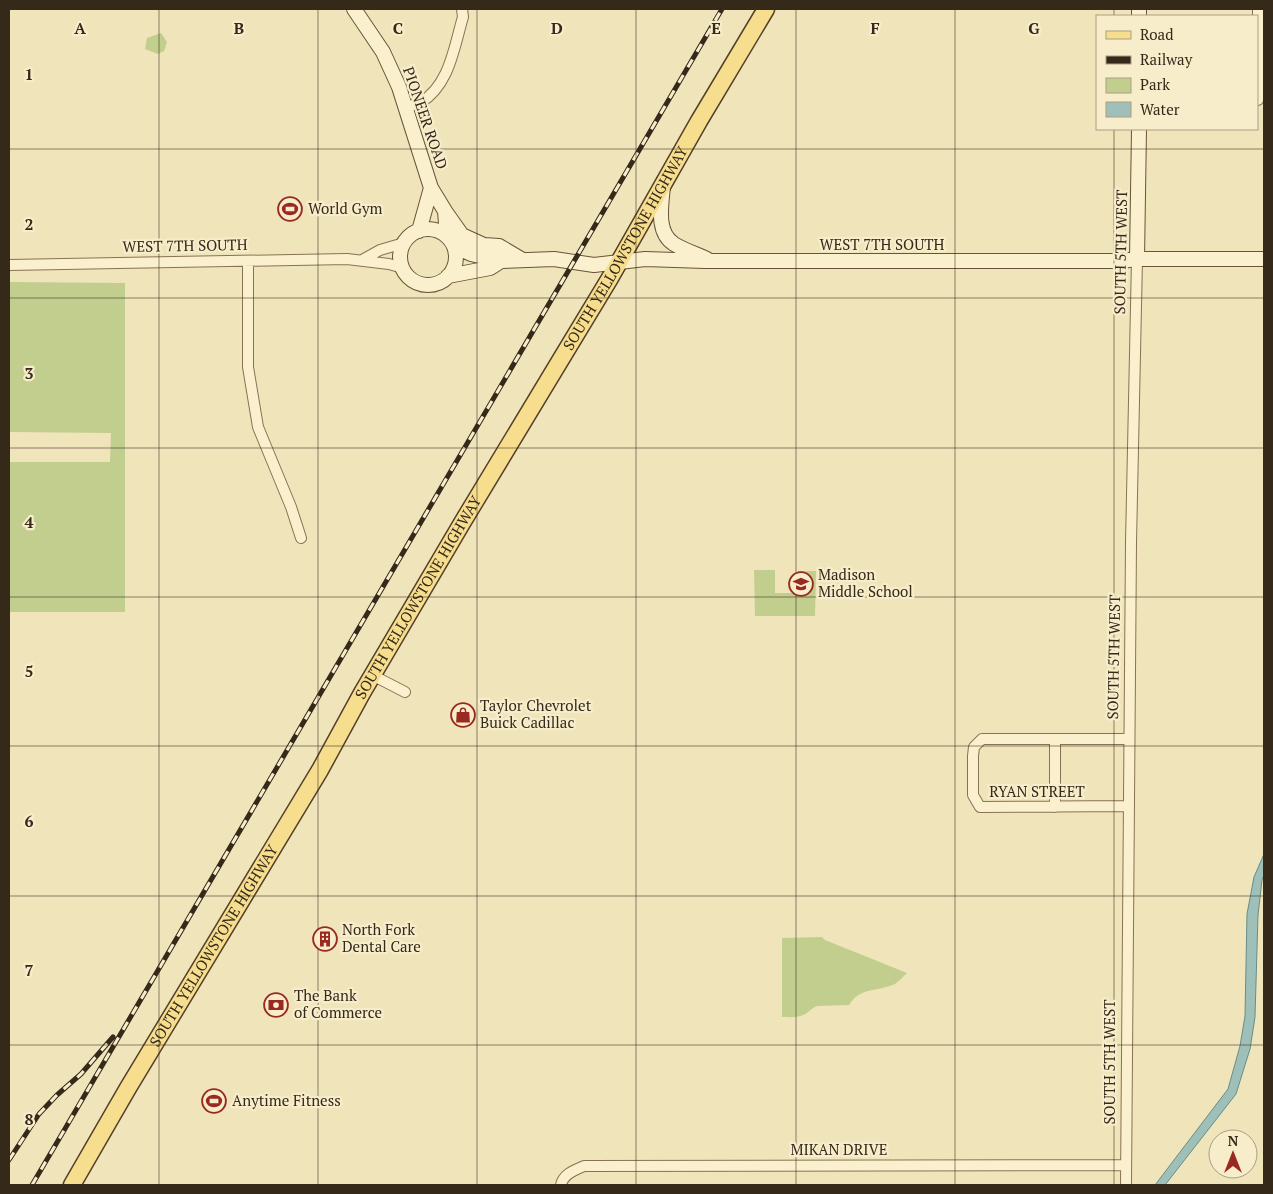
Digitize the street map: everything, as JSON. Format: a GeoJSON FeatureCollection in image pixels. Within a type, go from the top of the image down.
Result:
{"type":"FeatureCollection","features":[{"type":"Feature","properties":{"kind":"main road","name":"SOUTH YELLOWSTONE HIGHWAY"},"geometry":{"type":"LineString","coordinates":[[72,1185],[128,1088],[320,770],[372,675],[766,9]]}},
{"type":"Feature","properties":{"kind":"street","name":"PIONEER ROAD"},"geometry":{"type":"LineString","coordinates":[[354,9],[383,52],[399,87],[431,188],[444,211],[451,241]]}},
{"type":"Feature","properties":{"kind":"street"},"geometry":{"type":"LineString","coordinates":[[405,107],[420,104],[434,92],[446,76],[463,17],[462,9]]}},
{"type":"Feature","properties":{"kind":"street"},"geometry":{"type":"LineString","coordinates":[[1258,9],[1258,100]]}},
{"type":"Feature","properties":{"kind":"street","name":"SOUTH 5TH WEST"},"geometry":{"type":"LineString","coordinates":[[1126,1185],[1129,739],[1139,130]]}},
{"type":"Feature","properties":{"kind":"street"},"geometry":{"type":"LineString","coordinates":[[663,184],[662,224],[666,235],[674,244],[712,261]]}},
{"type":"Feature","properties":{"kind":"street","name":"PIONEER ROAD"},"geometry":{"type":"LineString","coordinates":[[419,231],[431,188]]}},
{"type":"Feature","properties":{"kind":"street"},"geometry":{"type":"LineString","coordinates":[[444,211],[462,234],[484,245],[499,246],[522,259]]}},
{"type":"Feature","properties":{"kind":"street"},"geometry":{"type":"LineString","coordinates":[[434,230],[451,241],[456,255],[455,264],[448,276],[436,284],[417,282],[409,277],[403,268],[401,252],[409,236],[419,231],[434,230]]}},
{"type":"Feature","properties":{"kind":"street","name":"WEST 7TH SOUTH"},"geometry":{"type":"LineString","coordinates":[[451,241],[471,254],[501,261],[554,259],[594,265],[645,259],[1033,262],[1121,261],[1137,259],[1264,259]]}},
{"type":"Feature","properties":{"kind":"street","name":"WEST 7TH SOUTH"},"geometry":{"type":"LineString","coordinates":[[362,260],[380,250],[404,243]]}},
{"type":"Feature","properties":{"kind":"street","name":"WEST 7TH SOUTH"},"geometry":{"type":"LineString","coordinates":[[9,265],[362,260],[403,268]]}},
{"type":"Feature","properties":{"kind":"street"},"geometry":{"type":"LineString","coordinates":[[248,261],[248,367],[258,427],[291,507],[301,538]]}},
{"type":"Feature","properties":{"kind":"street","name":"WEST 7TH SOUTH"},"geometry":{"type":"LineString","coordinates":[[448,276],[490,268],[501,261]]}},
{"type":"Feature","properties":{"kind":"street"},"geometry":{"type":"LineString","coordinates":[[372,675],[405,692]]}},
{"type":"Feature","properties":{"kind":"street","name":"RYAN STREET"},"geometry":{"type":"LineString","coordinates":[[1055,740],[982,739],[974,747],[973,774],[973,795],[980,807],[1129,806]]}},
{"type":"Feature","properties":{"kind":"street"},"geometry":{"type":"LineString","coordinates":[[1055,807],[1055,740],[1129,739]]}},
{"type":"Feature","properties":{"kind":"street","name":"MIKAN DRIVE"},"geometry":{"type":"LineString","coordinates":[[561,1185],[561,1181],[572,1171],[584,1166],[1126,1164]]}},
{"type":"Feature","properties":{"kind":"green space"},"geometry":{"type":"Polygon","coordinates":[[[161,33],[167,42],[164,51],[158,54],[145,49],[147,38],[161,33]]]}},
{"type":"Feature","properties":{"kind":"green space"},"geometry":{"type":"Polygon","coordinates":[[[9,282],[125,283],[125,612],[9,612],[9,462],[110,462],[111,433],[9,432],[9,282]]]}},
{"type":"Feature","properties":{"kind":"green space"},"geometry":{"type":"Polygon","coordinates":[[[754,570],[775,570],[775,593],[797,593],[798,571],[816,571],[815,616],[755,616],[754,570]]]}},
{"type":"Feature","properties":{"kind":"green space"},"geometry":{"type":"Polygon","coordinates":[[[822,937],[825,940],[907,973],[895,984],[858,995],[849,1005],[817,1006],[801,1016],[782,1017],[782,938],[822,937]]]}},
{"type":"Feature","properties":{"kind":"water"},"geometry":{"type":"Polygon","coordinates":[[[1264,854],[1264,875],[1258,915],[1255,1017],[1250,1049],[1236,1094],[1165,1185],[1155,1185],[1228,1089],[1240,1046],[1245,1016],[1247,914],[1254,877],[1264,854]]]}},
{"type":"Feature","properties":{"kind":"railway"},"geometry":{"type":"LineString","coordinates":[[32,1185],[722,9]]}},
{"type":"Feature","properties":{"kind":"railway"},"geometry":{"type":"LineString","coordinates":[[9,1160],[39,1114],[81,1074],[113,1037]]}},
{"type":"Feature","properties":{"kind":"place","name":"World Gym"},"geometry":{"type":"Point","coordinates":[290,209]}},
{"type":"Feature","properties":{"kind":"place","name":"Madison Middle School"},"geometry":{"type":"Point","coordinates":[801,584]}},
{"type":"Feature","properties":{"kind":"place","name":"Taylor Chevrolet Buick Cadillac"},"geometry":{"type":"Point","coordinates":[463,715]}},
{"type":"Feature","properties":{"kind":"place","name":"North Fork Dental Care"},"geometry":{"type":"Point","coordinates":[325,939]}},
{"type":"Feature","properties":{"kind":"place","name":"The Bank of Commerce"},"geometry":{"type":"Point","coordinates":[276,1005]}},
{"type":"Feature","properties":{"kind":"place","name":"Anytime Fitness"},"geometry":{"type":"Point","coordinates":[214,1101]}}]}
